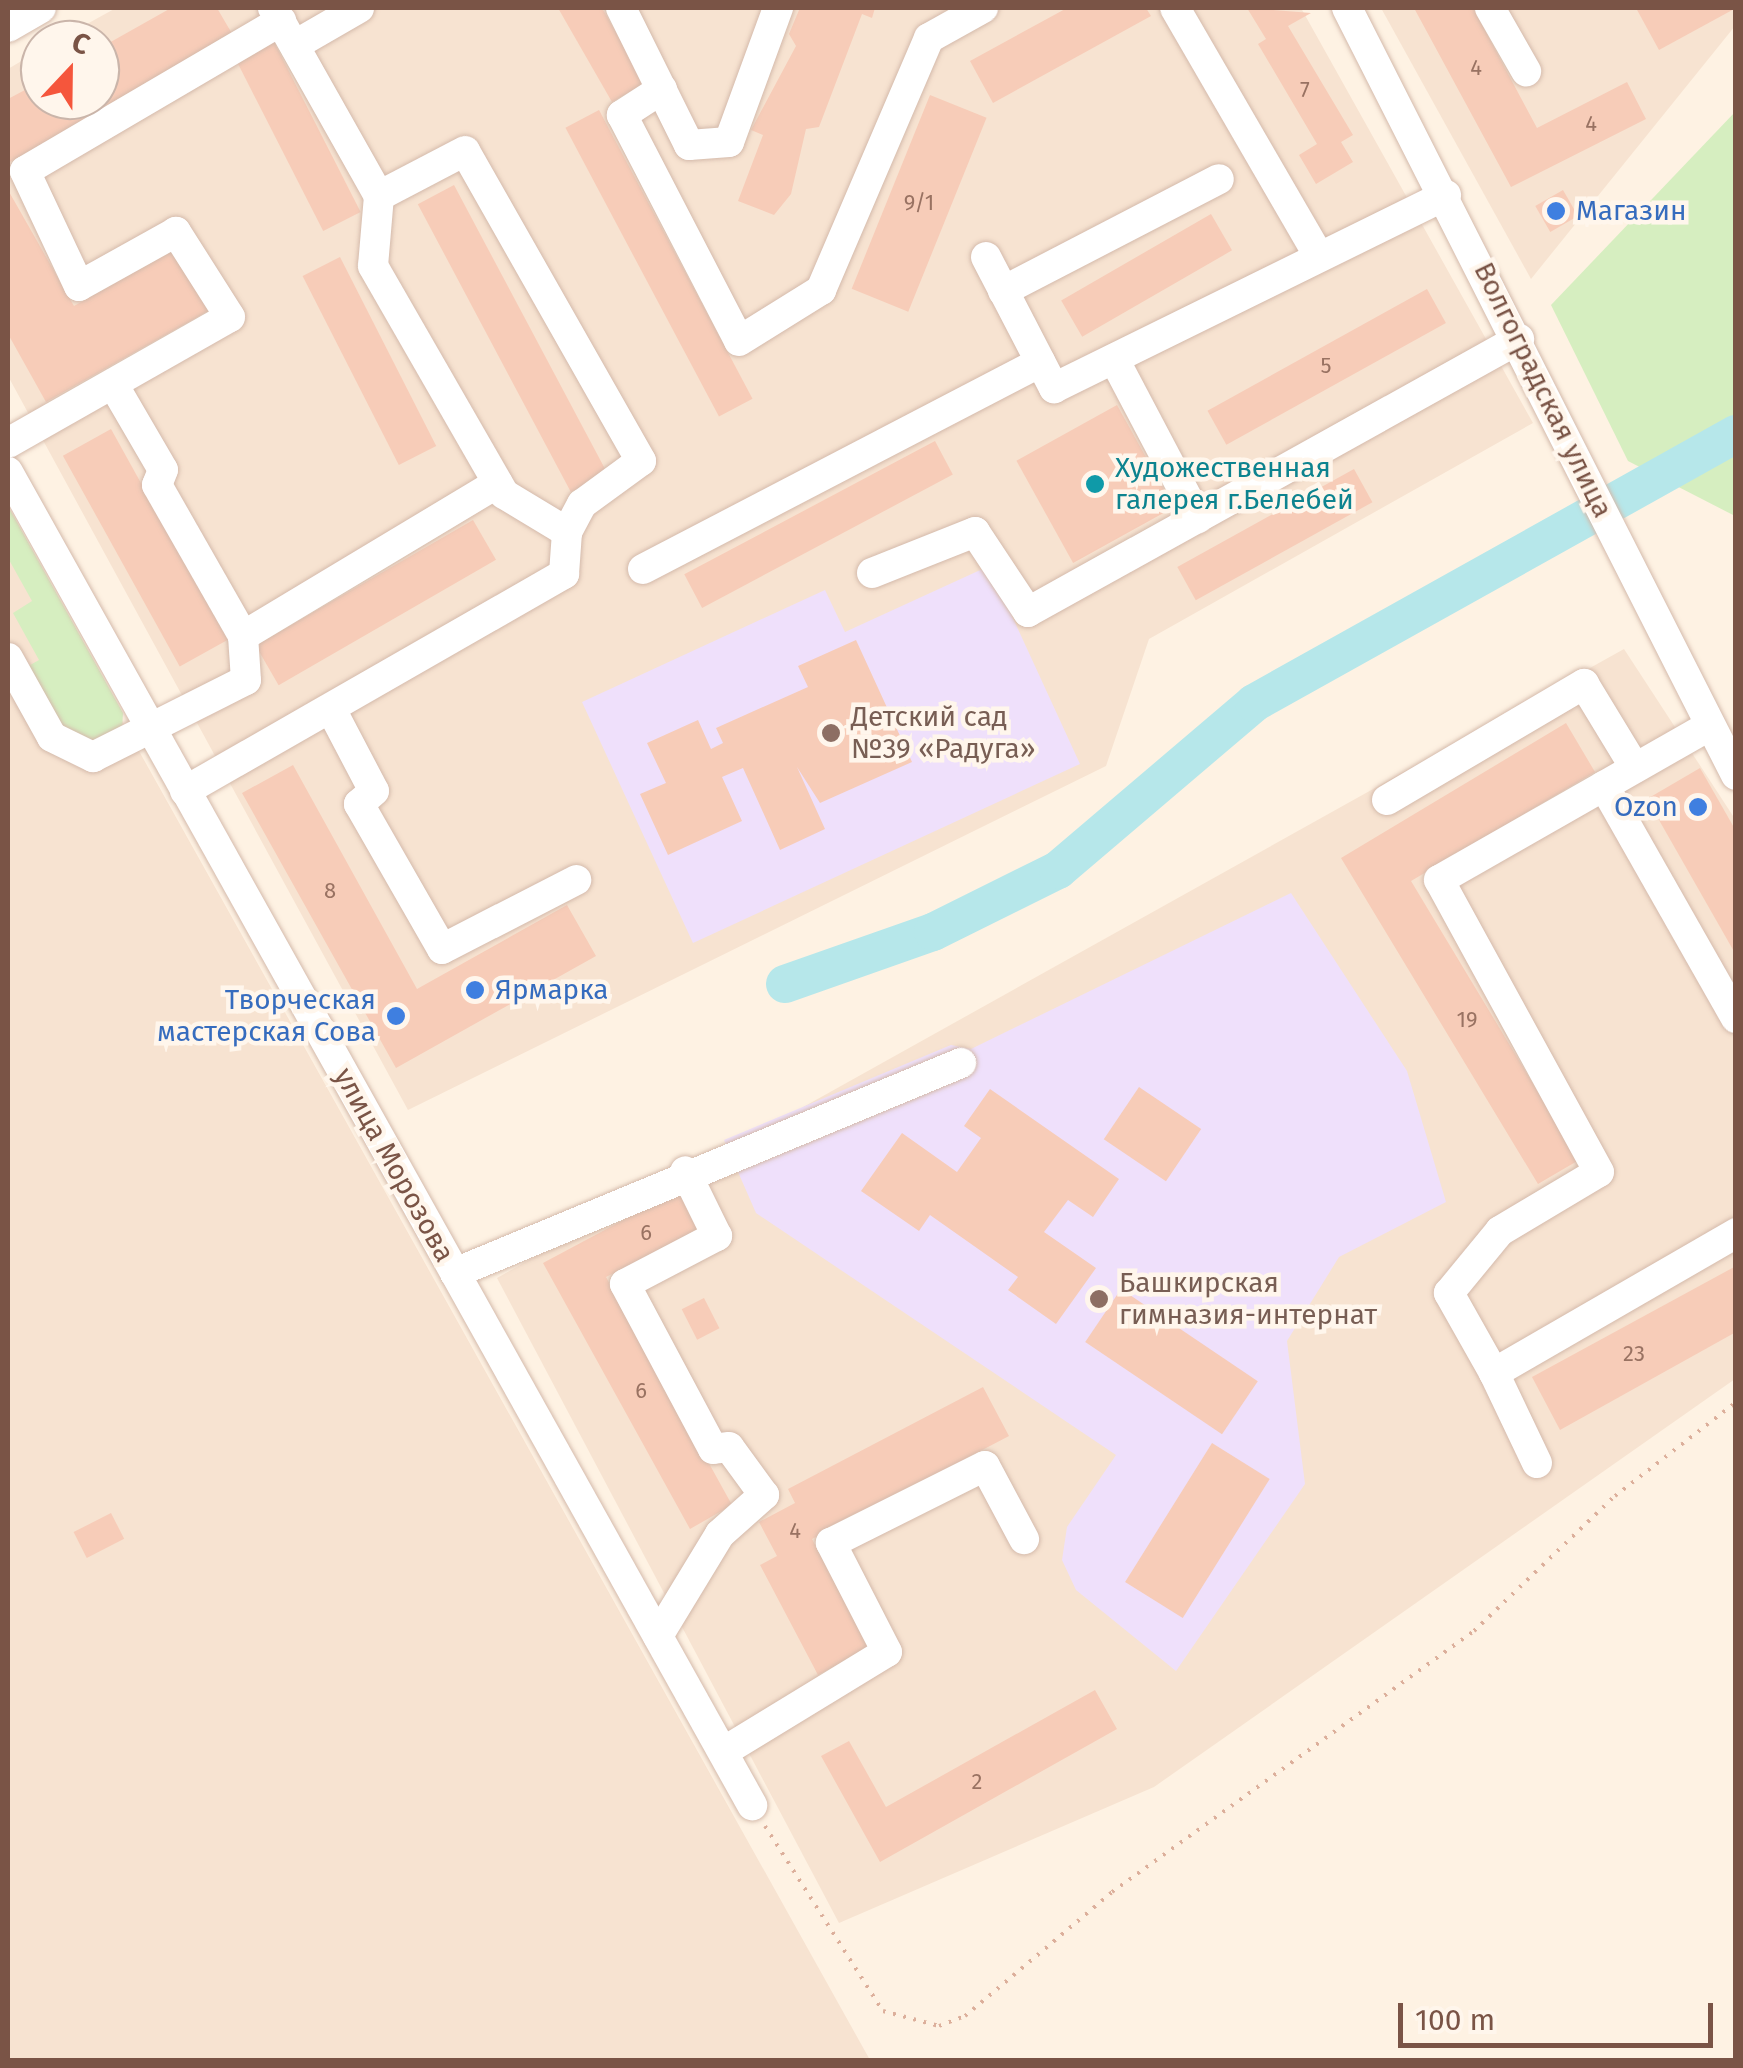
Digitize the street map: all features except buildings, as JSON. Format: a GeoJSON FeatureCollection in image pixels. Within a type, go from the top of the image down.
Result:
{"type":"FeatureCollection","features":[{"type":"Feature","properties":{"kind":"street"},"geometry":{"type":"LineString","coordinates":[[8,27],[41,8]]}},
{"type":"Feature","properties":{"kind":"street"},"geometry":{"type":"LineString","coordinates":[[8,443],[230,317],[176,232],[80,286],[25,171],[283,25],[359,8]]}},
{"type":"Feature","properties":{"kind":"street"},"geometry":{"type":"LineString","coordinates":[[621,8],[689,145],[728,142],[778,8]]}},
{"type":"Feature","properties":{"kind":"street"},"geometry":{"type":"LineString","coordinates":[[662,89],[622,115],[740,341],[820,290],[929,38],[983,8]]}},
{"type":"Feature","properties":{"kind":"street"},"geometry":{"type":"LineString","coordinates":[[1175,8],[1319,256]]}},
{"type":"Feature","properties":{"kind":"street","name":"Волгоградская улица"},"geometry":{"type":"LineString","coordinates":[[1347,8],[1519,338],[1708,726],[1736,775]]}},
{"type":"Feature","properties":{"kind":"street"},"geometry":{"type":"LineString","coordinates":[[1490,8],[1526,71]]}},
{"type":"Feature","properties":{"kind":"street"},"geometry":{"type":"LineString","coordinates":[[283,25],[379,196],[373,266],[498,483],[567,532]]}},
{"type":"Feature","properties":{"kind":"street"},"geometry":{"type":"LineString","coordinates":[[185,791],[332,711],[564,574],[567,532],[582,504],[642,461],[466,150],[379,196]]}},
{"type":"Feature","properties":{"kind":"street"},"geometry":{"type":"LineString","coordinates":[[1003,290],[1219,179]]}},
{"type":"Feature","properties":{"kind":"street"},"geometry":{"type":"LineString","coordinates":[[986,257],[1054,388],[1446,195]]}},
{"type":"Feature","properties":{"kind":"street"},"geometry":{"type":"LineString","coordinates":[[872,573],[975,532],[1028,612],[1519,338]]}},
{"type":"Feature","properties":{"kind":"street"},"geometry":{"type":"LineString","coordinates":[[1114,359],[1198,518]]}},
{"type":"Feature","properties":{"kind":"street"},"geometry":{"type":"LineString","coordinates":[[644,569],[1040,362]]}},
{"type":"Feature","properties":{"kind":"street"},"geometry":{"type":"LineString","coordinates":[[8,661],[68,751],[104,756],[246,680],[243,636],[157,486],[163,470],[113,384]]}},
{"type":"Feature","properties":{"kind":"street","name":"улица Морозова"},"geometry":{"type":"LineString","coordinates":[[8,472],[752,1805]]}},
{"type":"Feature","properties":{"kind":"street"},"geometry":{"type":"LineString","coordinates":[[243,636],[498,483]]}},
{"type":"Feature","properties":{"kind":"street"},"geometry":{"type":"LineString","coordinates":[[1387,800],[1584,684],[1635,768]]}},
{"type":"Feature","properties":{"kind":"street"},"geometry":{"type":"LineString","coordinates":[[332,711],[374,791],[359,804],[442,949],[576,880]]}},
{"type":"Feature","properties":{"kind":"street"},"geometry":{"type":"LineString","coordinates":[[1537,1464],[1494,1373],[1449,1293],[1500,1232],[1599,1172],[1439,880],[1708,726]]}},
{"type":"Feature","properties":{"kind":"street"},"geometry":{"type":"LineString","coordinates":[[1604,786],[1736,1018]]}},
{"type":"Feature","properties":{"kind":"street"},"geometry":{"type":"LineString","coordinates":[[455,1273],[684,1172],[960,1063]]}},
{"type":"Feature","properties":{"kind":"street"},"geometry":{"type":"LineString","coordinates":[[658,1636],[720,1534],[764,1495],[728,1447],[713,1449],[624,1284],[717,1236],[684,1172]]}},
{"type":"Feature","properties":{"kind":"street"},"geometry":{"type":"LineString","coordinates":[[1494,1373],[1736,1233]]}},
{"type":"Feature","properties":{"kind":"street"},"geometry":{"type":"LineString","coordinates":[[722,1752],[887,1652],[831,1543],[985,1466],[1024,1540]]}},
{"type":"Feature","properties":{"kind":"path"},"geometry":{"type":"LineString","coordinates":[[752,1805],[883,2010],[938,2026],[965,2016],[1112,1892],[1474,1631],[1616,1496],[1736,1402]]}},
{"type":"Feature","properties":{"kind":"shaded area"},"geometry":{"type":"Polygon","coordinates":[[[116,8],[1301,8],[1533,423],[1149,639],[1106,766],[408,1110],[8,376],[8,69],[20,62],[20,120],[120,120],[120,20],[94,20],[116,8]]]}},
{"type":"Feature","properties":{"kind":"shaded area"},"geometry":{"type":"Polygon","coordinates":[[[1381,8],[1735,8],[1735,26],[1531,279],[1381,8]]]}},
{"type":"Feature","properties":{"kind":"shaded area"},"geometry":{"type":"Polygon","coordinates":[[[8,506],[125,726],[870,2060],[8,2060],[8,506]]]}},
{"type":"Feature","properties":{"kind":"shaded area","name":"Детский сад №39 «Радуга»"},"geometry":{"type":"Polygon","coordinates":[[[989,566],[1080,764],[693,943],[582,702],[825,590],[845,632],[989,566]]]}},
{"type":"Feature","properties":{"kind":"shaded area"},"geometry":{"type":"Polygon","coordinates":[[[1624,649],[1735,819],[1735,1379],[1154,1787],[839,1923],[497,1278],[1624,649]]]}},
{"type":"Feature","properties":{"kind":"shaded area","name":"Башкирская гимназия-интернат"},"geometry":{"type":"Polygon","coordinates":[[[1291,893],[1407,1071],[1446,1202],[1339,1257],[1287,1341],[1305,1484],[1176,1671],[1076,1590],[1062,1560],[1067,1527],[1116,1455],[756,1213],[724,1140],[951,1045],[971,1049],[1291,893]]]}},
{"type":"Feature","properties":{"kind":"green space"},"geometry":{"type":"Polygon","coordinates":[[[1735,112],[1735,516],[1628,461],[1551,305],[1735,112]]]}},
{"type":"Feature","properties":{"kind":"green space"},"geometry":{"type":"Polygon","coordinates":[[[8,506],[123,713],[122,730],[78,747],[23,669],[39,660],[13,613],[32,601],[8,558],[8,506]]]}},
{"type":"Feature","properties":{"kind":"waterway"},"geometry":{"type":"LineString","coordinates":[[785,984],[933,932],[1058,870],[1254,703],[1736,434]]}},
{"type":"Feature","properties":{"kind":"place","name":"Магазин"},"geometry":{"type":"Point","coordinates":[1556,211]}},
{"type":"Feature","properties":{"kind":"place","name":"Художественная галерея г.Белебей"},"geometry":{"type":"Point","coordinates":[1095,484]}},
{"type":"Feature","properties":{"kind":"place","name":"Детский сад №39 «Радуга»"},"geometry":{"type":"Point","coordinates":[831,733]}},
{"type":"Feature","properties":{"kind":"place","name":"Ozon"},"geometry":{"type":"Point","coordinates":[1698,807]}},
{"type":"Feature","properties":{"kind":"place","name":"Ярмарка"},"geometry":{"type":"Point","coordinates":[475,990]}},
{"type":"Feature","properties":{"kind":"place","name":"Творческая мастерская Сова"},"geometry":{"type":"Point","coordinates":[396,1016]}},
{"type":"Feature","properties":{"kind":"place","name":"Башкирская гимназия-интернат"},"geometry":{"type":"Point","coordinates":[1099,1299]}}]}
